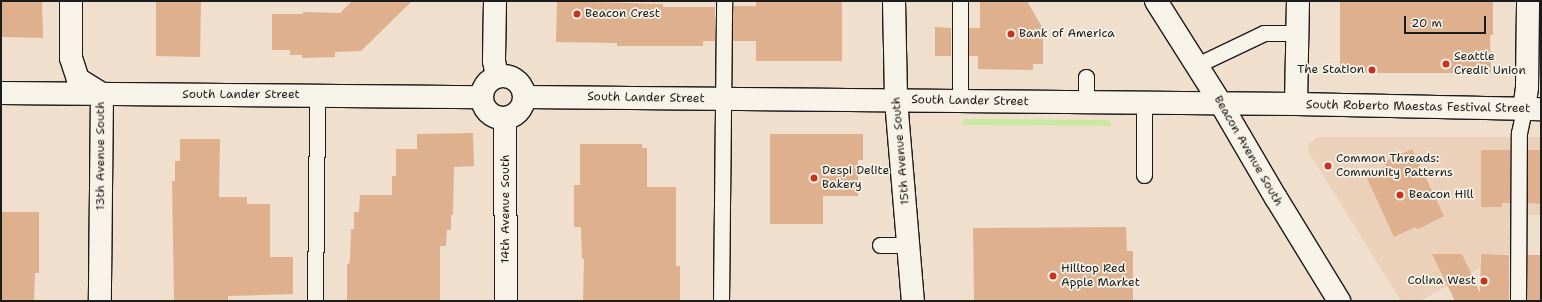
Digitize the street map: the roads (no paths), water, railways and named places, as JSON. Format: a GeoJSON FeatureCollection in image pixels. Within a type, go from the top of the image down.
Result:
{"type":"FeatureCollection","features":[{"type":"Feature","properties":{"kind":"street","name":"13th Avenue South"},"geometry":{"type":"LineString","coordinates":[[71,1],[71,58],[78,79],[102,94],[100,301]]}},
{"type":"Feature","properties":{"kind":"street"},"geometry":{"type":"LineString","coordinates":[[495,1],[494,61],[497,77]]}},
{"type":"Feature","properties":{"kind":"street","name":"15th Avenue South"},"geometry":{"type":"LineString","coordinates":[[894,1],[896,100],[913,301]]}},
{"type":"Feature","properties":{"kind":"street","name":"Beacon Avenue South"},"geometry":{"type":"LineString","coordinates":[[1156,1],[1221,104],[1339,301]]}},
{"type":"Feature","properties":{"kind":"street"},"geometry":{"type":"LineString","coordinates":[[1296,104],[1298,1]]}},
{"type":"Feature","properties":{"kind":"street"},"geometry":{"type":"LineString","coordinates":[[1528,1],[1528,87],[1532,109]]}},
{"type":"Feature","properties":{"kind":"street"},"geometry":{"type":"LineString","coordinates":[[503,76],[512,78],[518,82],[523,89],[523,105],[518,112],[505,118],[495,117],[488,112],[483,105],[482,97],[484,88],[488,82],[497,77],[503,76]]}},
{"type":"Feature","properties":{"kind":"street","name":"South Lander Street"},"geometry":{"type":"LineString","coordinates":[[1,93],[482,97]]}},
{"type":"Feature","properties":{"kind":"street","name":"South Lander Street"},"geometry":{"type":"LineString","coordinates":[[524,97],[1296,104]]}},
{"type":"Feature","properties":{"kind":"street","name":"South Roberto Maestas Festival Street"},"geometry":{"type":"LineString","coordinates":[[1296,104],[1532,109]]}},
{"type":"Feature","properties":{"kind":"street","name":"14th Avenue South"},"geometry":{"type":"LineString","coordinates":[[505,118],[506,301]]}},
{"type":"Feature","properties":{"kind":"lane"},"geometry":{"type":"LineString","coordinates":[[721,301],[724,1]]}},
{"type":"Feature","properties":{"kind":"lane"},"geometry":{"type":"LineString","coordinates":[[960,1],[960,101]]}},
{"type":"Feature","properties":{"kind":"lane"},"geometry":{"type":"LineString","coordinates":[[1197,65],[1264,32],[1298,32]]}},
{"type":"Feature","properties":{"kind":"lane"},"geometry":{"type":"LineString","coordinates":[[1086,77],[1086,102]]}},
{"type":"Feature","properties":{"kind":"lane"},"geometry":{"type":"LineString","coordinates":[[315,301],[317,95]]}},
{"type":"Feature","properties":{"kind":"lane"},"geometry":{"type":"LineString","coordinates":[[1144,103],[1144,175]]}},
{"type":"Feature","properties":{"kind":"lane"},"geometry":{"type":"LineString","coordinates":[[1518,301],[1520,133],[1532,109]]}},
{"type":"Feature","properties":{"kind":"lane"},"geometry":{"type":"LineString","coordinates":[[880,245],[909,245]]}},
{"type":"Feature","properties":{"kind":"place","name":"Beacon Crest"},"geometry":{"type":"Point","coordinates":[577,14]}},
{"type":"Feature","properties":{"kind":"place","name":"Bank of America"},"geometry":{"type":"Point","coordinates":[1011,34]}},
{"type":"Feature","properties":{"kind":"place","name":"Seattle Credit Union"},"geometry":{"type":"Point","coordinates":[1446,64]}},
{"type":"Feature","properties":{"kind":"place","name":"The Station"},"geometry":{"type":"Point","coordinates":[1372,70]}},
{"type":"Feature","properties":{"kind":"place","name":"Common Threads: Community Patterns"},"geometry":{"type":"Point","coordinates":[1328,166]}},
{"type":"Feature","properties":{"kind":"place","name":"Despi Delite Bakery"},"geometry":{"type":"Point","coordinates":[814,178]}},
{"type":"Feature","properties":{"kind":"place","name":"Beacon Hill"},"geometry":{"type":"Point","coordinates":[1400,195]}},
{"type":"Feature","properties":{"kind":"place","name":"Hilltop Red Apple Market"},"geometry":{"type":"Point","coordinates":[1053,276]}},
{"type":"Feature","properties":{"kind":"place","name":"Colina West"},"geometry":{"type":"Point","coordinates":[1484,281]}}]}
